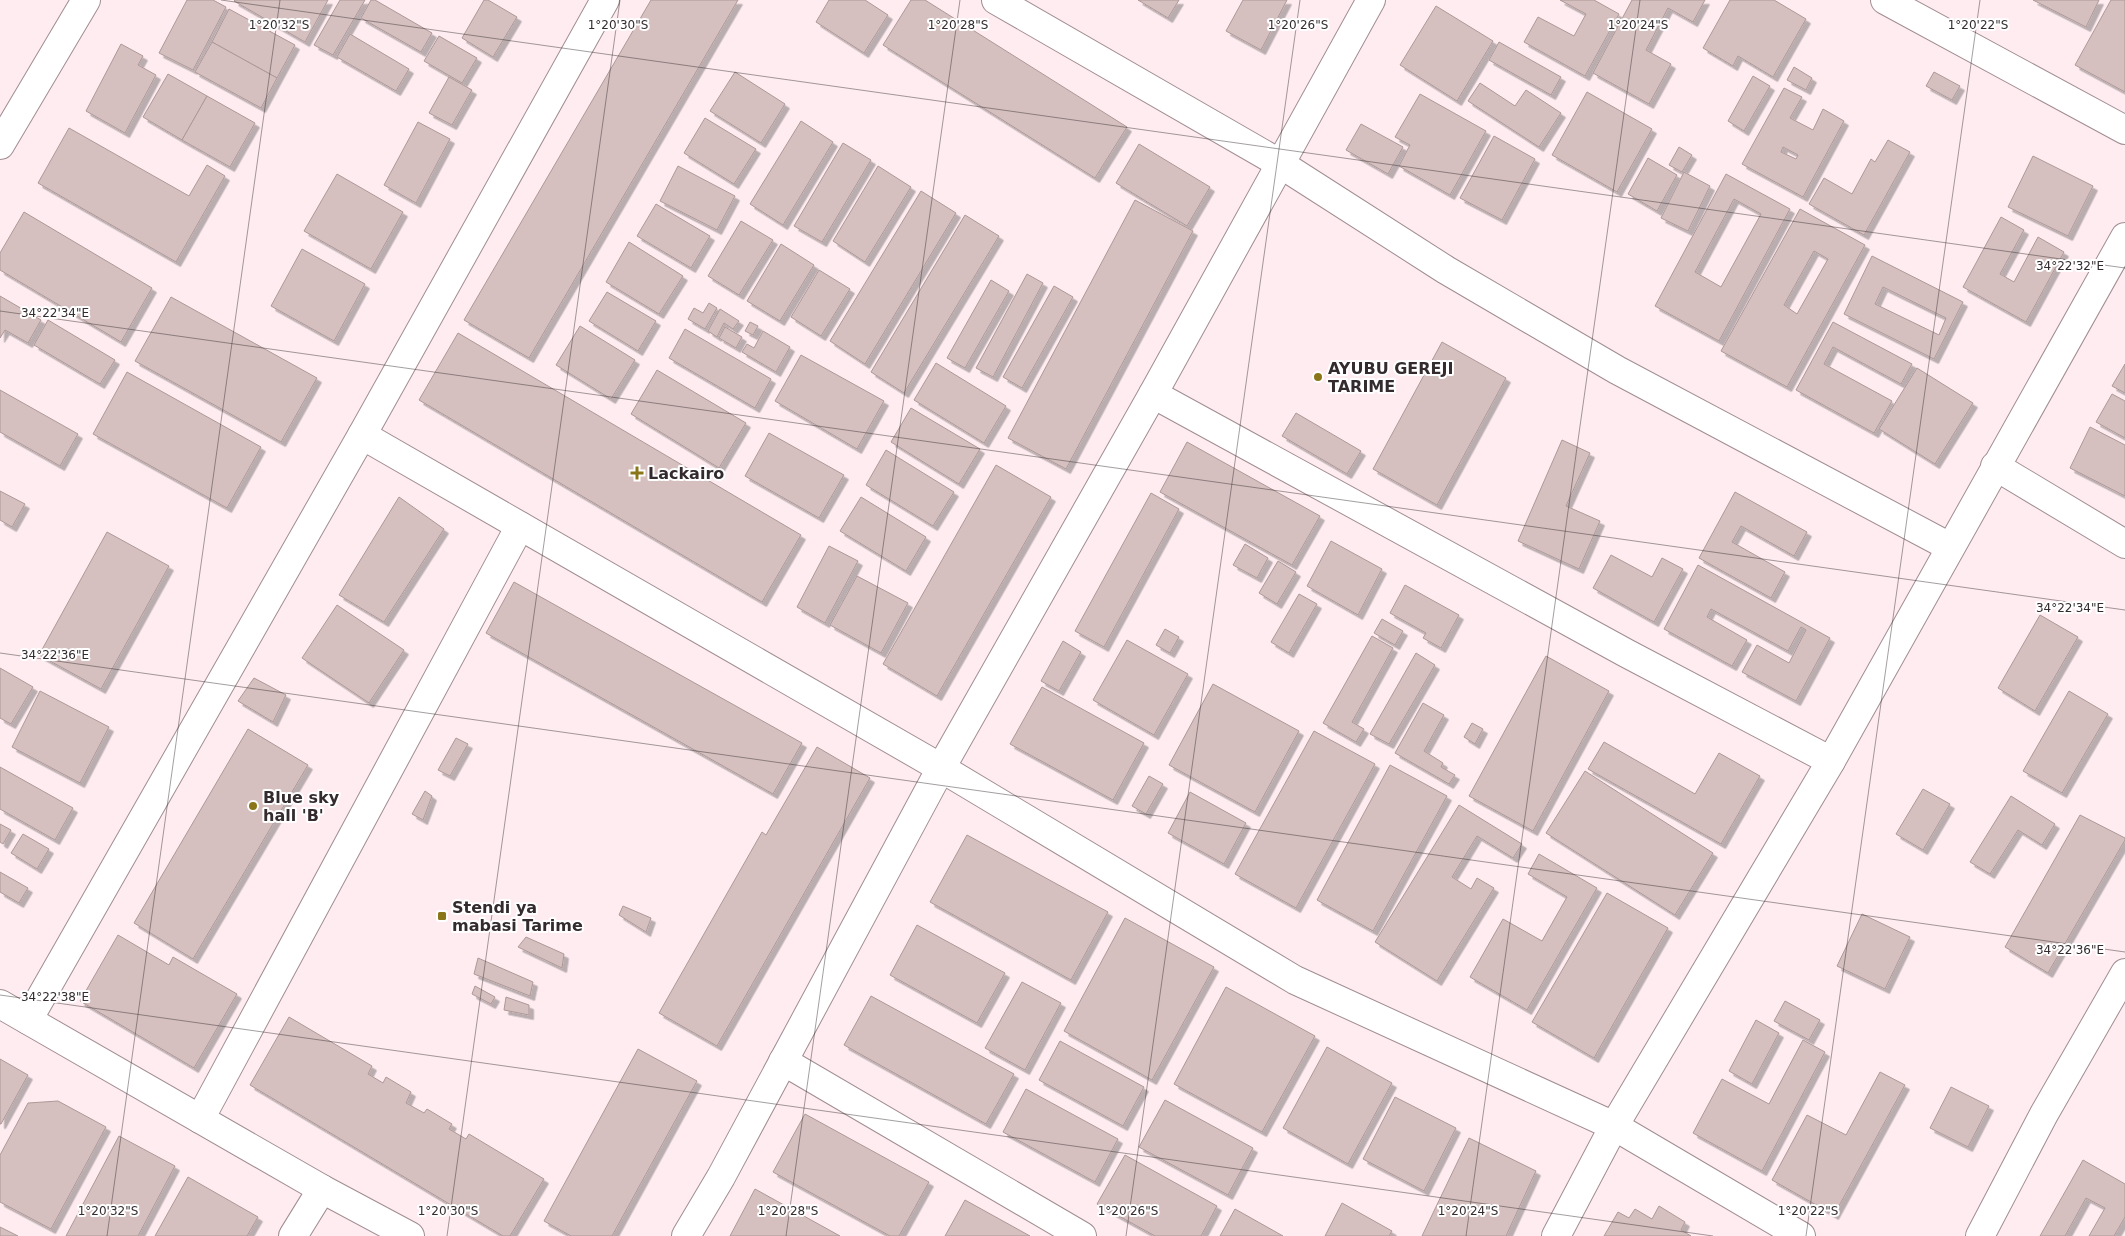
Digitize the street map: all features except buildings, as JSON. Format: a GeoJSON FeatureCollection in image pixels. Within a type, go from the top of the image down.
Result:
{"type":"FeatureCollection","features":[{"type":"Feature","properties":{"kind":"street"},"geometry":{"type":"LineString","coordinates":[[0,145],[86,0]]}},
{"type":"Feature","properties":{"kind":"street"},"geometry":{"type":"LineString","coordinates":[[28,1020],[362,435],[605,0]]}},
{"type":"Feature","properties":{"kind":"street"},"geometry":{"type":"LineString","coordinates":[[996,0],[1279,163],[1446,270],[1617,370],[1950,547]]}},
{"type":"Feature","properties":{"kind":"street"},"geometry":{"type":"LineString","coordinates":[[686,1236],[721,1177],[941,768],[1153,394],[1279,163],[1371,0]]}},
{"type":"Feature","properties":{"kind":"street"},"geometry":{"type":"LineString","coordinates":[[1885,0],[2125,130]]}},
{"type":"Feature","properties":{"kind":"street"},"geometry":{"type":"LineString","coordinates":[[1556,1236],[1614,1126],[1832,761],[2125,236]]}},
{"type":"Feature","properties":{"kind":"street"},"geometry":{"type":"LineString","coordinates":[[1153,394],[1626,654],[1832,761]]}},
{"type":"Feature","properties":{"kind":"street"},"geometry":{"type":"LineString","coordinates":[[362,435],[941,768],[1295,980],[1614,1126],[1801,1236]]}},
{"type":"Feature","properties":{"kind":"street"},"geometry":{"type":"LineString","coordinates":[[1995,466],[2125,544]]}},
{"type":"Feature","properties":{"kind":"street"},"geometry":{"type":"LineString","coordinates":[[200,1119],[520,526]]}},
{"type":"Feature","properties":{"kind":"street"},"geometry":{"type":"LineString","coordinates":[[1980,1236],[2044,1114],[2125,973]]}},
{"type":"Feature","properties":{"kind":"street"},"geometry":{"type":"LineString","coordinates":[[0,1004],[322,1189],[410,1236]]}},
{"type":"Feature","properties":{"kind":"street"},"geometry":{"type":"LineString","coordinates":[[783,1061],[1082,1236]]}},
{"type":"Feature","properties":{"kind":"street"},"geometry":{"type":"LineString","coordinates":[[293,1236],[322,1189]]}},
{"type":"Feature","properties":{"kind":"place","name":"AYUBU GEREJI TARIME"},"geometry":{"type":"Point","coordinates":[1318,377]}},
{"type":"Feature","properties":{"kind":"place","name":"Lackairo"},"geometry":{"type":"Point","coordinates":[637,473]}},
{"type":"Feature","properties":{"kind":"place","name":"Blue sky hall 'B'"},"geometry":{"type":"Point","coordinates":[253,806]}},
{"type":"Feature","properties":{"kind":"place","name":"Stendi ya mabasi Tarime"},"geometry":{"type":"Point","coordinates":[442,916]}}]}
